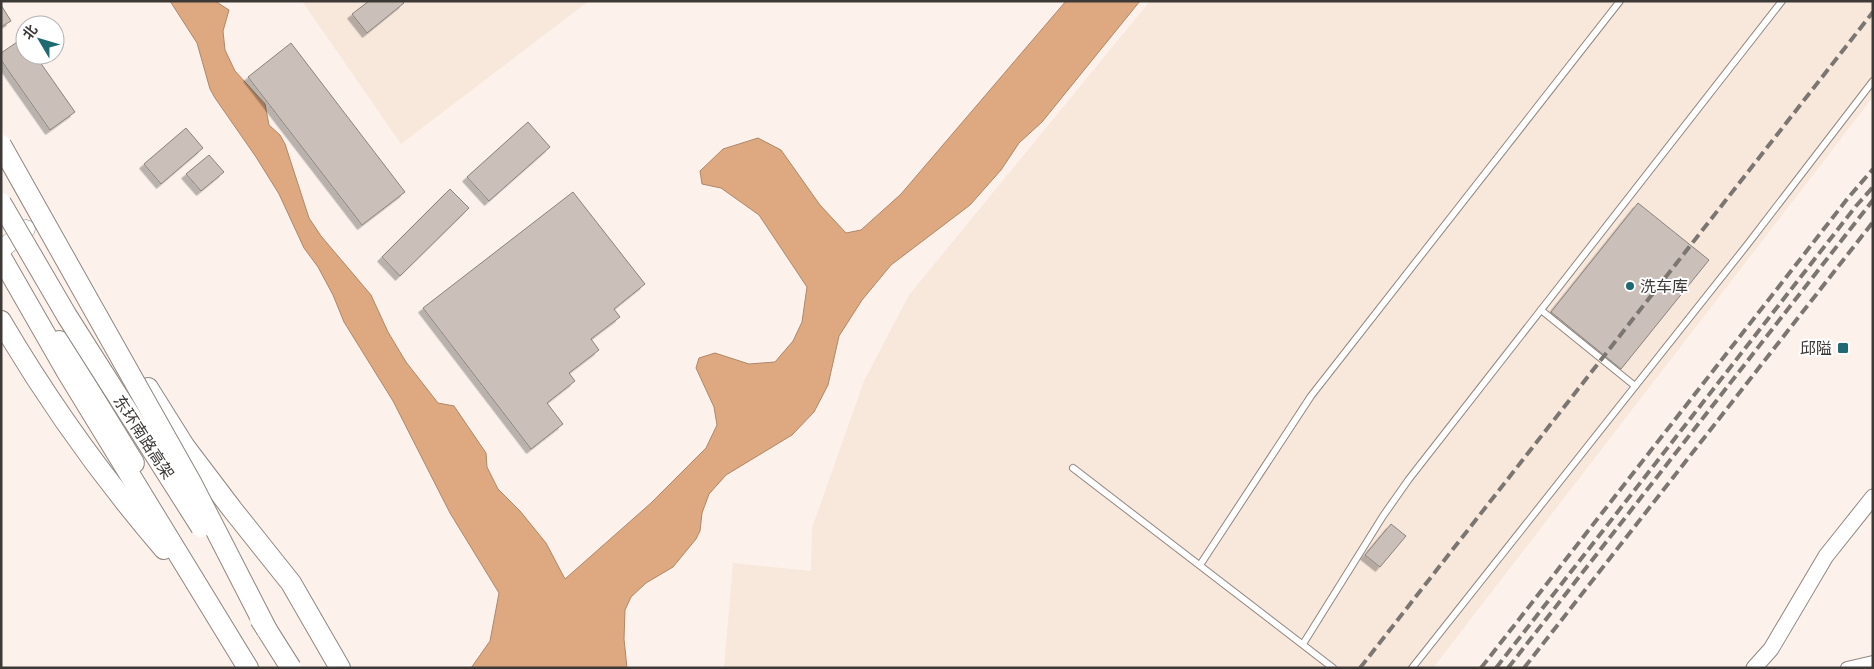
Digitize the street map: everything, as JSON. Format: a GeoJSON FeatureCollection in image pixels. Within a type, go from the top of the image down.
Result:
{"type":"FeatureCollection","features":[{"type":"Feature","properties":{"kind":"main road"},"geometry":{"type":"LineString","coordinates":[[1,144],[192,484],[267,630]]}},
{"type":"Feature","properties":{"kind":"main road"},"geometry":{"type":"LineString","coordinates":[[1,154],[185,447],[291,583],[340,668]]}},
{"type":"Feature","properties":{"kind":"main road","name":"东环南路高架"},"geometry":{"type":"LineString","coordinates":[[6,212],[67,316],[291,668]]}},
{"type":"Feature","properties":{"kind":"main road"},"geometry":{"type":"LineString","coordinates":[[26,229],[1,250],[88,385],[256,668]]}},
{"type":"Feature","properties":{"kind":"main road","name":"东环南路高架"},"geometry":{"type":"LineString","coordinates":[[1,257],[67,372],[248,668]]}},
{"type":"Feature","properties":{"kind":"main road"},"geometry":{"type":"LineString","coordinates":[[1,321],[24,360],[111,486],[203,594]]}},
{"type":"Feature","properties":{"kind":"street"},"geometry":{"type":"LineString","coordinates":[[1754,668],[1771,649],[1826,556],[1873,497]]}},
{"type":"Feature","properties":{"kind":"street"},"geometry":{"type":"LineString","coordinates":[[1847,668],[1873,662]]}},
{"type":"Feature","properties":{"kind":"lane"},"geometry":{"type":"LineString","coordinates":[[1200,565],[1311,396],[1620,1]]}},
{"type":"Feature","properties":{"kind":"lane"},"geometry":{"type":"LineString","coordinates":[[1303,644],[1383,516],[1409,479],[1782,1]]}},
{"type":"Feature","properties":{"kind":"lane"},"geometry":{"type":"LineString","coordinates":[[1412,668],[1747,245],[1873,82]]}},
{"type":"Feature","properties":{"kind":"lane"},"geometry":{"type":"LineString","coordinates":[[1541,310],[1636,386]]}},
{"type":"Feature","properties":{"kind":"lane"},"geometry":{"type":"LineString","coordinates":[[1073,468],[1333,668]]}},
{"type":"Feature","properties":{"kind":"shaded area"},"geometry":{"type":"Polygon","coordinates":[[[170,1],[215,1],[229,10],[223,31],[225,50],[235,71],[265,104],[269,125],[280,135],[285,144],[309,218],[321,236],[371,295],[388,332],[406,362],[438,403],[454,406],[486,453],[487,467],[498,489],[520,511],[546,543],[565,579],[651,503],[706,448],[717,425],[714,407],[696,368],[699,358],[715,353],[749,364],[775,362],[793,341],[802,322],[807,287],[759,215],[721,188],[702,184],[700,171],[723,149],[758,138],[781,150],[820,205],[846,233],[861,230],[901,194],[1066,1],[1140,1],[1042,122],[1019,143],[1001,170],[970,205],[891,265],[862,300],[839,336],[828,385],[814,412],[792,435],[726,475],[709,494],[702,513],[700,531],[696,539],[673,567],[646,583],[631,597],[625,610],[624,639],[627,668],[471,668],[490,641],[499,593],[450,513],[393,401],[344,322],[333,295],[318,267],[304,248],[279,194],[215,98],[210,89],[197,43],[170,1]]]}},
{"type":"Feature","properties":{"kind":"shaded area"},"geometry":{"type":"Polygon","coordinates":[[[302,1],[589,1],[401,144],[302,1]]]}},
{"type":"Feature","properties":{"kind":"shaded area"},"geometry":{"type":"Polygon","coordinates":[[[1150,1],[1873,1],[1873,97],[1433,668],[724,668],[733,563],[811,571],[812,528],[864,381],[909,295],[1150,1]]]}},
{"type":"Feature","properties":{"kind":"building"},"geometry":{"type":"Polygon","coordinates":[[[369,1],[402,1],[404,3],[367,33],[352,14],[369,1]]]}},
{"type":"Feature","properties":{"kind":"building"},"geometry":{"type":"Polygon","coordinates":[[[1,5],[11,21],[1,27],[1,5]]]}},
{"type":"Feature","properties":{"kind":"building"},"geometry":{"type":"Polygon","coordinates":[[[15,43],[15,65],[42,65],[75,112],[50,130],[1,60],[1,53],[15,43]]]}},
{"type":"Feature","properties":{"kind":"building"},"geometry":{"type":"Polygon","coordinates":[[[291,43],[405,192],[362,225],[248,77],[291,43]]]}},
{"type":"Feature","properties":{"kind":"building"},"geometry":{"type":"Polygon","coordinates":[[[528,122],[550,147],[489,201],[467,177],[528,122]]]}},
{"type":"Feature","properties":{"kind":"building"},"geometry":{"type":"Polygon","coordinates":[[[186,128],[203,148],[161,184],[144,164],[186,128]]]}},
{"type":"Feature","properties":{"kind":"building"},"geometry":{"type":"Polygon","coordinates":[[[209,155],[224,172],[201,191],[186,174],[209,155]]]}},
{"type":"Feature","properties":{"kind":"building"},"geometry":{"type":"Polygon","coordinates":[[[450,189],[469,208],[400,276],[382,257],[450,189]]]}},
{"type":"Feature","properties":{"kind":"building"},"geometry":{"type":"Polygon","coordinates":[[[573,192],[645,284],[614,309],[620,317],[591,339],[599,350],[569,373],[575,381],[547,403],[563,424],[531,449],[423,308],[573,192]]]}},
{"type":"Feature","properties":{"kind":"building","name":"洗车库"},"geometry":{"type":"Polygon","coordinates":[[[1638,203],[1709,260],[1621,369],[1551,312],[1638,203]]]}},
{"type":"Feature","properties":{"kind":"building"},"geometry":{"type":"Polygon","coordinates":[[[1391,524],[1406,536],[1380,567],[1365,555],[1391,524]]]}},
{"type":"Feature","properties":{"kind":"railway"},"geometry":{"type":"LineString","coordinates":[[1360,668],[1873,12]]}},
{"type":"Feature","properties":{"kind":"railway"},"geometry":{"type":"LineString","coordinates":[[1481,668],[1848,198],[1873,169]]}},
{"type":"Feature","properties":{"kind":"railway"},"geometry":{"type":"LineString","coordinates":[[1496,668],[1856,206],[1873,187]]}},
{"type":"Feature","properties":{"kind":"railway"},"geometry":{"type":"LineString","coordinates":[[1508,668],[1873,200]]}},
{"type":"Feature","properties":{"kind":"railway"},"geometry":{"type":"LineString","coordinates":[[1524,668],[1873,222]]}},
{"type":"Feature","properties":{"kind":"place","name":"洗车库"},"geometry":{"type":"Point","coordinates":[1630,286]}},
{"type":"Feature","properties":{"kind":"place","name":"邱隘"},"geometry":{"type":"Point","coordinates":[1843,348]}}]}
